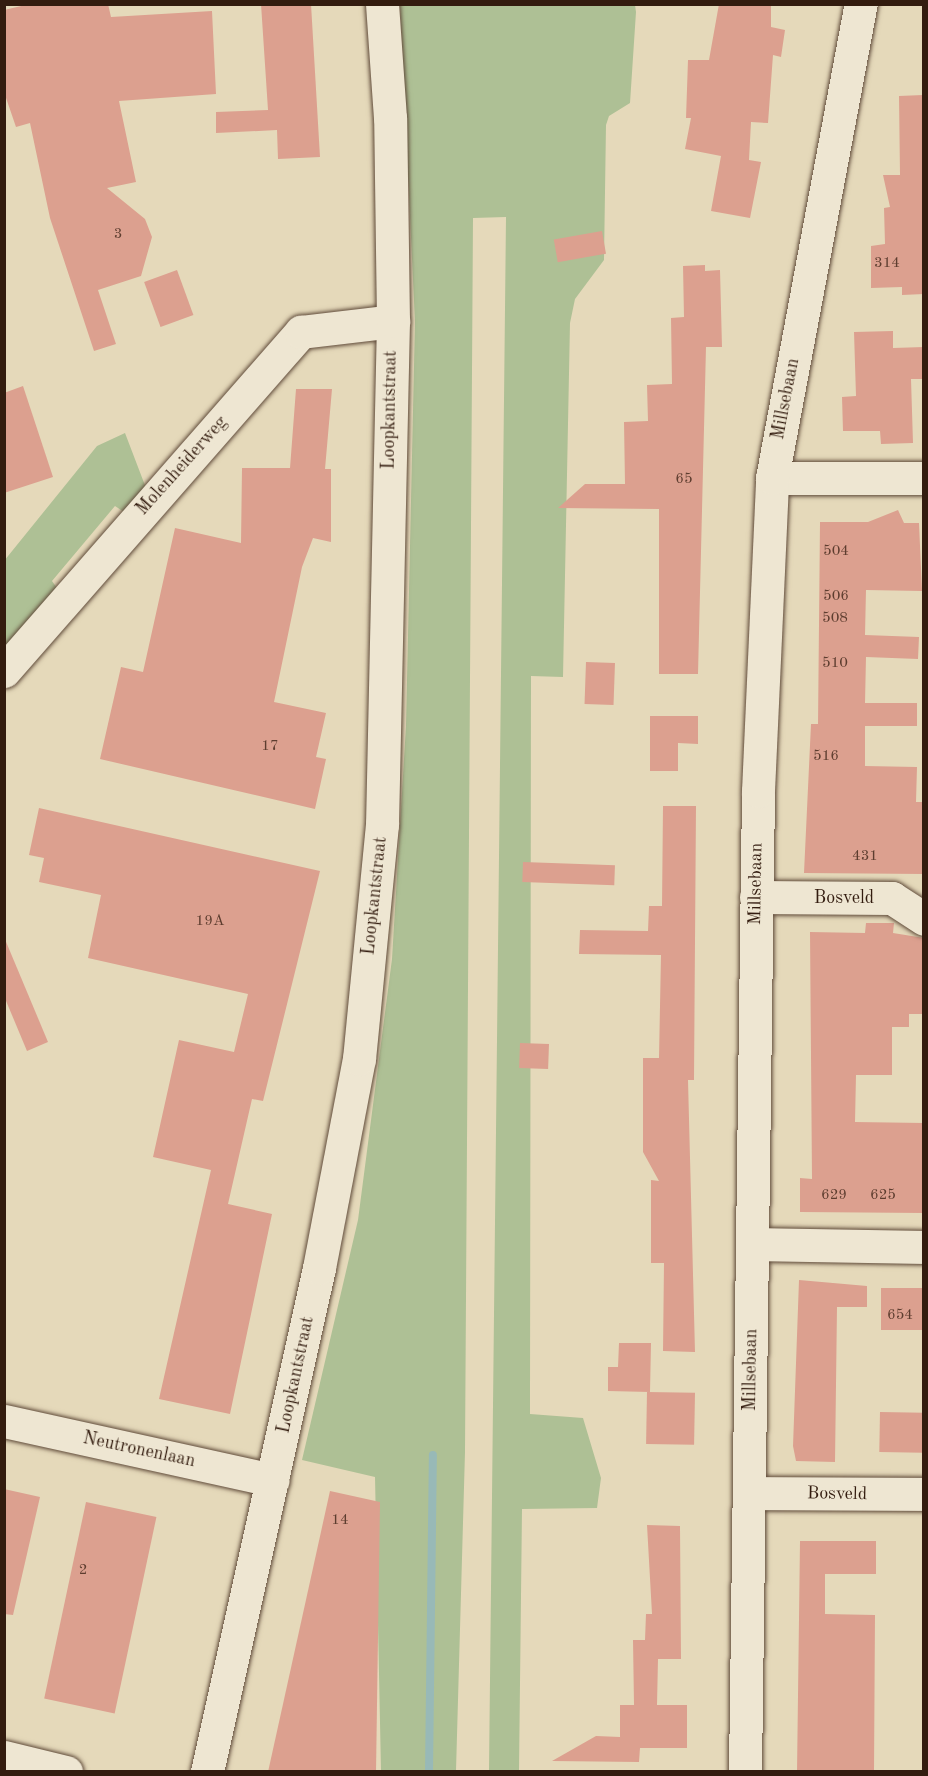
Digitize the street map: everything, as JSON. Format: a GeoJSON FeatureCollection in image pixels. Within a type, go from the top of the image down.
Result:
{"type":"FeatureCollection","features":[{"type":"Feature","properties":{"kind":"street","name":"Loopkantstraat"},"geometry":{"type":"LineString","coordinates":[[207,1772],[273,1480],[359,1059],[382,825],[393,321],[390,118],[382,4]]}},
{"type":"Feature","properties":{"kind":"street","name":"Millsebaan"},"geometry":{"type":"LineString","coordinates":[[745,1772],[756,897],[772,477],[861,4]]}},
{"type":"Feature","properties":{"kind":"street","name":"Molenheiderweg"},"geometry":{"type":"LineString","coordinates":[[4,670],[301,332],[393,321]]}},
{"type":"Feature","properties":{"kind":"street"},"geometry":{"type":"LineString","coordinates":[[772,477],[924,478]]}},
{"type":"Feature","properties":{"kind":"street","name":"Bosveld"},"geometry":{"type":"LineString","coordinates":[[756,897],[892,898],[924,919]]}},
{"type":"Feature","properties":{"kind":"street"},"geometry":{"type":"LineString","coordinates":[[753,1244],[924,1246]]}},
{"type":"Feature","properties":{"kind":"street","name":"Neutronenlaan"},"geometry":{"type":"LineString","coordinates":[[4,1421],[273,1480]]}},
{"type":"Feature","properties":{"kind":"street","name":"Bosveld"},"geometry":{"type":"LineString","coordinates":[[750,1493],[924,1494]]}},
{"type":"Feature","properties":{"kind":"street"},"geometry":{"type":"LineString","coordinates":[[4,1757],[66,1772]]}},
{"type":"Feature","properties":{"kind":"green space"},"geometry":{"type":"Polygon","coordinates":[[[400,5],[635,5],[636,12],[630,103],[609,116],[606,125],[604,260],[575,299],[570,323],[563,677],[531,676],[530,1414],[583,1418],[601,1478],[597,1508],[522,1509],[519,1771],[489,1771],[506,217],[473,218],[465,1452],[456,1771],[381,1771],[375,1477],[302,1460],[358,1220],[392,959],[406,726],[415,322],[400,5]]]}},
{"type":"Feature","properties":{"kind":"green space"},"geometry":{"type":"Polygon","coordinates":[[[125,433],[146,488],[130,516],[115,506],[52,581],[59,591],[4,652],[4,561],[97,446],[125,433]]]}},
{"type":"Feature","properties":{"kind":"building"},"geometry":{"type":"Polygon","coordinates":[[[30,4],[108,4],[111,17],[212,11],[216,94],[119,101],[136,182],[107,188],[145,219],[152,237],[141,276],[98,290],[116,344],[94,351],[50,218],[30,123],[16,127],[4,92],[4,10],[30,4]]]}},
{"type":"Feature","properties":{"kind":"building"},"geometry":{"type":"Polygon","coordinates":[[[261,4],[311,4],[320,157],[278,159],[277,130],[216,133],[216,112],[268,110],[261,4]]]}},
{"type":"Feature","properties":{"kind":"building"},"geometry":{"type":"Polygon","coordinates":[[[719,4],[771,4],[771,27],[785,30],[781,57],[773,55],[768,123],[751,122],[749,160],[761,162],[750,218],[711,211],[721,156],[685,149],[691,118],[686,118],[688,60],[709,60],[719,4]]]}},
{"type":"Feature","properties":{"kind":"building"},"geometry":{"type":"Polygon","coordinates":[[[923,95],[924,294],[902,295],[902,287],[871,288],[871,246],[885,244],[884,208],[890,207],[883,175],[900,175],[899,96],[923,95]]]}},
{"type":"Feature","properties":{"kind":"building"},"geometry":{"type":"Polygon","coordinates":[[[602,231],[606,254],[558,262],[554,240],[602,231]]]}},
{"type":"Feature","properties":{"kind":"building"},"geometry":{"type":"Polygon","coordinates":[[[705,265],[705,271],[720,270],[722,347],[706,347],[698,674],[659,674],[659,509],[558,508],[585,484],[625,484],[624,422],[648,421],[647,385],[672,384],[671,318],[684,317],[683,266],[705,265]]]}},
{"type":"Feature","properties":{"kind":"building"},"geometry":{"type":"Polygon","coordinates":[[[177,270],[193,315],[161,327],[144,282],[177,270]]]}},
{"type":"Feature","properties":{"kind":"building"},"geometry":{"type":"Polygon","coordinates":[[[893,331],[893,348],[924,347],[924,379],[911,379],[913,443],[881,444],[880,431],[843,431],[842,397],[856,396],[854,332],[893,331]]]}},
{"type":"Feature","properties":{"kind":"building"},"geometry":{"type":"Polygon","coordinates":[[[23,386],[53,477],[4,493],[4,393],[23,386]]]}},
{"type":"Feature","properties":{"kind":"building"},"geometry":{"type":"Polygon","coordinates":[[[296,389],[332,389],[325,469],[331,469],[331,542],[313,538],[302,567],[274,702],[326,713],[316,757],[326,759],[315,809],[100,759],[121,667],[143,672],[175,528],[241,543],[242,468],[290,468],[296,389]]]}},
{"type":"Feature","properties":{"kind":"building"},"geometry":{"type":"Polygon","coordinates":[[[898,510],[904,523],[919,523],[922,591],[866,590],[865,635],[919,637],[918,659],[866,657],[865,703],[917,703],[917,726],[865,726],[865,766],[917,767],[916,802],[924,802],[924,874],[804,873],[811,724],[818,724],[820,522],[868,522],[898,510]]]}},
{"type":"Feature","properties":{"kind":"building"},"geometry":{"type":"Polygon","coordinates":[[[586,662],[615,663],[614,705],[585,704],[586,662]]]}},
{"type":"Feature","properties":{"kind":"building"},"geometry":{"type":"Polygon","coordinates":[[[650,716],[698,716],[698,744],[678,743],[678,771],[650,771],[650,716]]]}},
{"type":"Feature","properties":{"kind":"building"},"geometry":{"type":"Polygon","coordinates":[[[663,806],[696,806],[694,1080],[688,1080],[695,1352],[663,1351],[664,1263],[651,1263],[651,1180],[659,1181],[643,1152],[643,1058],[659,1058],[661,955],[579,954],[580,930],[648,931],[649,906],[662,906],[663,806]]]}},
{"type":"Feature","properties":{"kind":"building"},"geometry":{"type":"Polygon","coordinates":[[[39,808],[320,871],[263,1101],[252,1099],[228,1204],[272,1214],[230,1414],[159,1399],[211,1170],[153,1157],[179,1040],[234,1052],[248,994],[88,958],[101,895],[39,882],[44,858],[29,855],[39,808]]]}},
{"type":"Feature","properties":{"kind":"building"},"geometry":{"type":"Polygon","coordinates":[[[523,862],[615,865],[614,885],[522,882],[523,862]]]}},
{"type":"Feature","properties":{"kind":"building"},"geometry":{"type":"Polygon","coordinates":[[[866,923],[894,923],[893,933],[924,938],[924,1014],[909,1014],[909,1027],[892,1027],[892,1075],[856,1075],[855,1122],[924,1123],[924,1213],[800,1212],[800,1178],[812,1179],[810,932],[865,933],[866,923]]]}},
{"type":"Feature","properties":{"kind":"building"},"geometry":{"type":"Polygon","coordinates":[[[4,937],[48,1042],[27,1051],[4,996],[4,937]]]}},
{"type":"Feature","properties":{"kind":"building"},"geometry":{"type":"Polygon","coordinates":[[[520,1043],[549,1044],[548,1069],[519,1068],[520,1043]]]}},
{"type":"Feature","properties":{"kind":"building"},"geometry":{"type":"Polygon","coordinates":[[[799,1280],[867,1286],[867,1307],[837,1307],[835,1462],[796,1461],[793,1446],[799,1280]]]}},
{"type":"Feature","properties":{"kind":"building"},"geometry":{"type":"Polygon","coordinates":[[[881,1288],[924,1288],[924,1330],[881,1330],[881,1288]]]}},
{"type":"Feature","properties":{"kind":"building"},"geometry":{"type":"Polygon","coordinates":[[[619,1343],[651,1343],[650,1392],[608,1391],[608,1367],[618,1367],[619,1343]]]}},
{"type":"Feature","properties":{"kind":"building"},"geometry":{"type":"Polygon","coordinates":[[[647,1392],[695,1393],[694,1445],[646,1444],[647,1392]]]}},
{"type":"Feature","properties":{"kind":"building"},"geometry":{"type":"Polygon","coordinates":[[[880,1412],[924,1413],[923,1453],[879,1452],[880,1412]]]}},
{"type":"Feature","properties":{"kind":"building"},"geometry":{"type":"Polygon","coordinates":[[[4,1489],[40,1497],[13,1615],[4,1614],[4,1489]]]}},
{"type":"Feature","properties":{"kind":"building"},"geometry":{"type":"Polygon","coordinates":[[[330,1491],[380,1502],[376,1772],[268,1772],[330,1491]]]}},
{"type":"Feature","properties":{"kind":"building"},"geometry":{"type":"Polygon","coordinates":[[[86,1502],[156,1517],[115,1714],[44,1699],[86,1502]]]}},
{"type":"Feature","properties":{"kind":"building"},"geometry":{"type":"Polygon","coordinates":[[[647,1525],[680,1526],[681,1659],[658,1659],[657,1705],[687,1705],[687,1748],[640,1748],[639,1762],[552,1761],[596,1736],[620,1737],[620,1705],[634,1705],[633,1640],[645,1640],[646,1614],[652,1614],[647,1525]]]}},
{"type":"Feature","properties":{"kind":"building"},"geometry":{"type":"Polygon","coordinates":[[[800,1541],[876,1541],[876,1574],[825,1574],[825,1614],[875,1615],[874,1772],[797,1772],[800,1541]]]}},
{"type":"Feature","properties":{"kind":"waterway"},"geometry":{"type":"LineString","coordinates":[[429,1772],[433,1455]]}}]}
